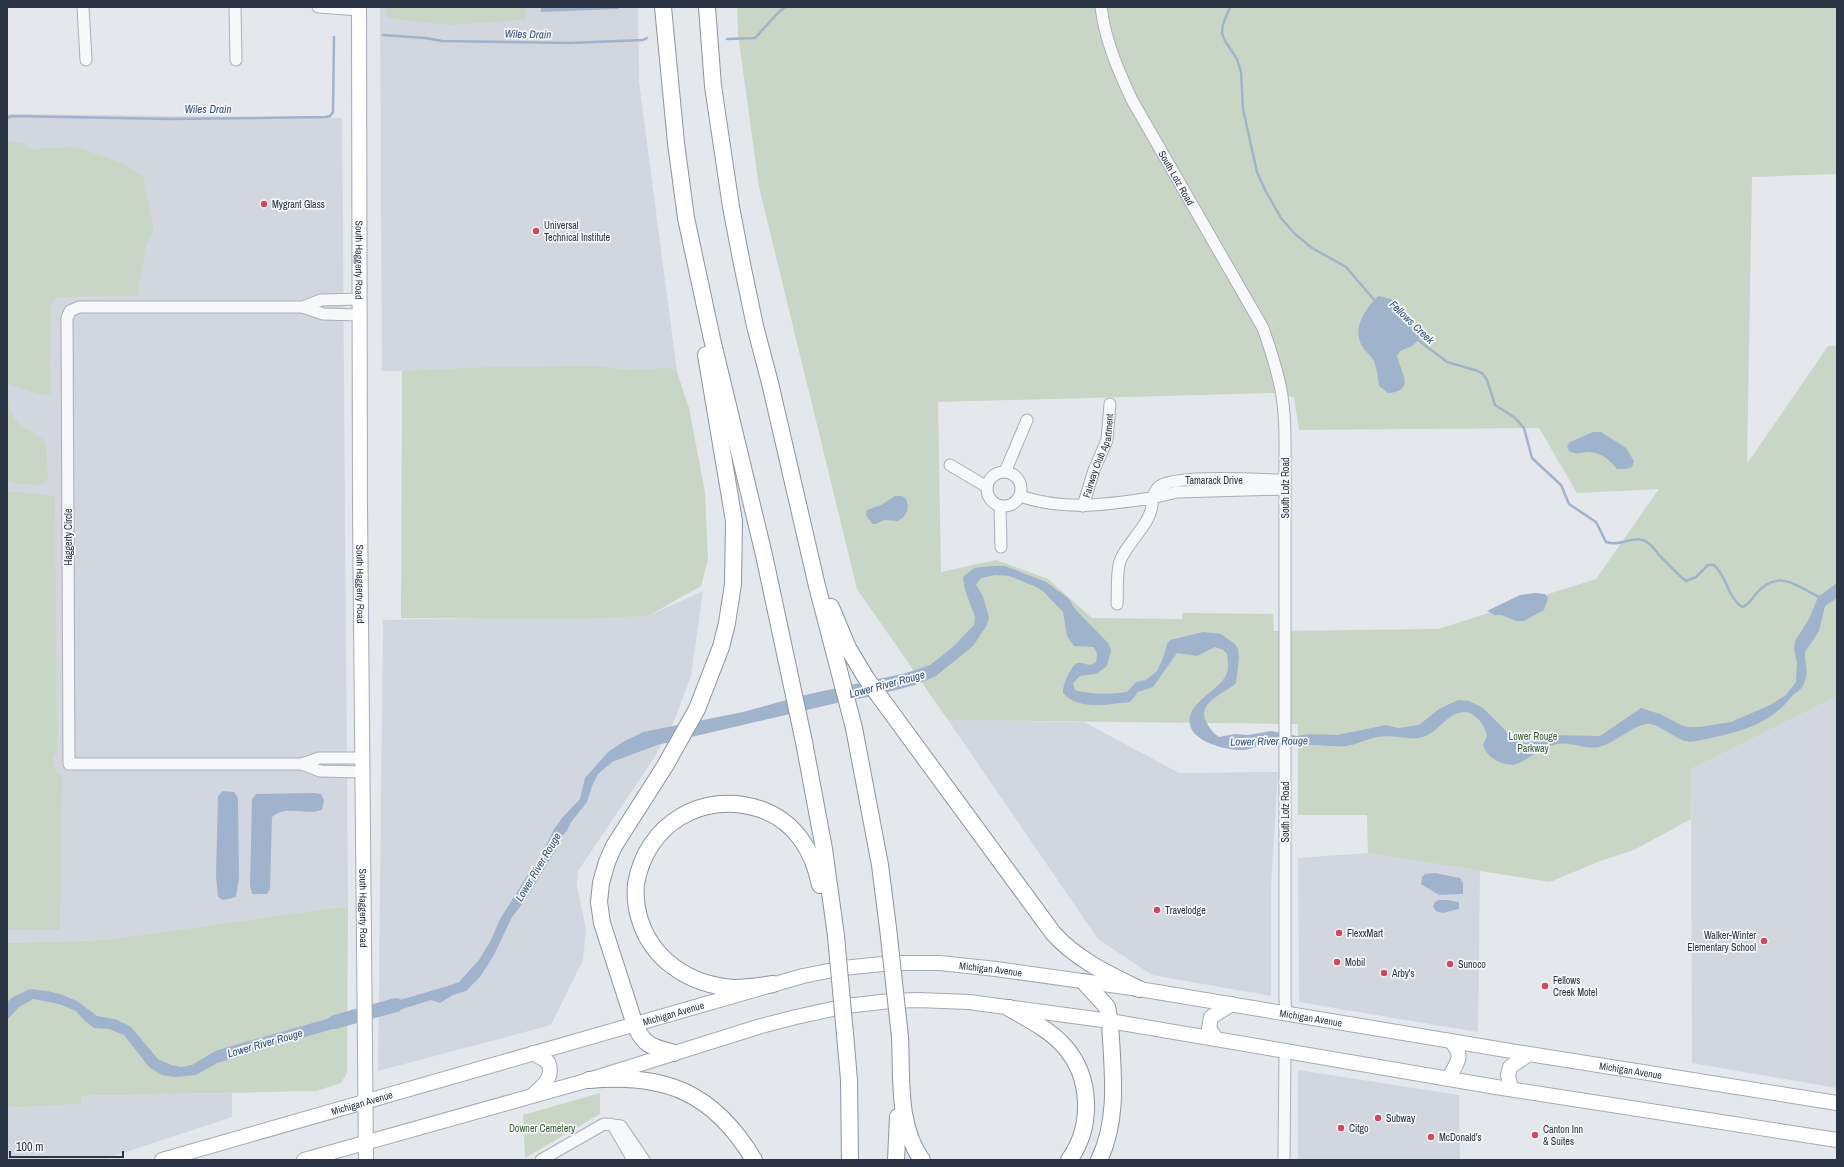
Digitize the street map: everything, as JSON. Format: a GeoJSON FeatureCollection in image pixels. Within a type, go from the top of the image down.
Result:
{"type":"FeatureCollection","features":[{"type":"Feature","properties":{"kind":"highway"},"geometry":{"type":"LineString","coordinates":[[663,7],[676,143],[690,238],[712,339],[764,555],[804,742],[824,849],[835,933],[846,1045],[850,1160]]}},
{"type":"Feature","properties":{"kind":"highway"},"geometry":{"type":"LineString","coordinates":[[707,7],[713,86],[731,207],[755,326],[770,383],[786,431],[841,649],[854,728],[880,865],[900,1037],[904,1113],[908,1137],[914,1150],[922,1160]]}},
{"type":"Feature","properties":{"kind":"highway"},"geometry":{"type":"LineString","coordinates":[[674,1053],[647,1045],[640,1037],[602,923],[599,902],[604,871],[614,846],[665,766],[696,709],[707,683],[721,647],[727,623],[733,584],[734,521],[693,283],[690,238]]}},
{"type":"Feature","properties":{"kind":"highway"},"geometry":{"type":"LineString","coordinates":[[841,649],[866,678],[1058,938],[1087,963],[1139,989]]}},
{"type":"Feature","properties":{"kind":"highway"},"geometry":{"type":"LineString","coordinates":[[773,984],[734,988],[700,981],[674,968],[656,950],[648,938],[638,913],[636,884],[645,856],[659,834],[670,824],[695,809],[720,803],[749,805],[787,822],[806,845],[812,858],[817,871],[824,904],[835,933]]}},
{"type":"Feature","properties":{"kind":"highway"},"geometry":{"type":"LineString","coordinates":[[1084,982],[1107,1007],[1110,1021],[1112,1117],[1108,1140],[1099,1160]]}},
{"type":"Feature","properties":{"kind":"highway"},"geometry":{"type":"LineString","coordinates":[[1009,1008],[1036,1023],[1064,1046],[1076,1064],[1081,1076],[1086,1101],[1086,1113],[1083,1130],[1078,1144],[1069,1160]]}},
{"type":"Feature","properties":{"kind":"highway"},"geometry":{"type":"LineString","coordinates":[[896,1160],[900,1037]]}},
{"type":"Feature","properties":{"kind":"highway"},"geometry":{"type":"LineString","coordinates":[[589,1080],[610,1078],[638,1079],[668,1085],[688,1093],[703,1102],[730,1125],[754,1160]]}},
{"type":"Feature","properties":{"kind":"main road","name":"South Haggerty Road"},"geometry":{"type":"LineString","coordinates":[[359,9],[359,315],[366,1160]]}},
{"type":"Feature","properties":{"kind":"main road","name":"Michigan Avenue"},"geometry":{"type":"LineString","coordinates":[[162,1160],[366,1100],[635,1025],[803,976],[843,968],[892,963],[921,962],[996,969],[1139,989],[1529,1054],[1837,1103]]}},
{"type":"Feature","properties":{"kind":"main road"},"geometry":{"type":"LineString","coordinates":[[304,1160],[533,1094],[589,1080],[761,1026],[820,1010],[890,1001],[923,1000],[969,1002],[1110,1021],[1511,1089],[1837,1140]]}},
{"type":"Feature","properties":{"kind":"main road"},"geometry":{"type":"LineString","coordinates":[[1216,1039],[1209,1028],[1211,1017],[1232,1004]]}},
{"type":"Feature","properties":{"kind":"main road"},"geometry":{"type":"LineString","coordinates":[[1449,1078],[1458,1064],[1459,1057],[1456,1048],[1451,1041]]}},
{"type":"Feature","properties":{"kind":"main road"},"geometry":{"type":"LineString","coordinates":[[533,1053],[548,1062],[550,1072],[547,1083],[533,1094]]}},
{"type":"Feature","properties":{"kind":"main road"},"geometry":{"type":"LineString","coordinates":[[1511,1089],[1508,1075],[1510,1067],[1529,1054]]}},
{"type":"Feature","properties":{"kind":"street"},"geometry":{"type":"LineString","coordinates":[[83,7],[86,60]]}},
{"type":"Feature","properties":{"kind":"street"},"geometry":{"type":"LineString","coordinates":[[235,7],[236,60]]}},
{"type":"Feature","properties":{"kind":"street"},"geometry":{"type":"LineString","coordinates":[[318,7],[359,9]]}},
{"type":"Feature","properties":{"kind":"street","name":"South Lotz Road"},"geometry":{"type":"LineString","coordinates":[[1101,7],[1109,45],[1132,100],[1263,328],[1274,359],[1283,406],[1285,484],[1284,1000],[1286,1013]]}},
{"type":"Feature","properties":{"kind":"street","name":"Haggerty Circle"},"geometry":{"type":"LineString","coordinates":[[303,307],[321,300],[359,299]]}},
{"type":"Feature","properties":{"kind":"street","name":"Haggerty Circle"},"geometry":{"type":"LineString","coordinates":[[359,315],[323,314],[303,307],[79,307],[70,311],[66,318],[69,764],[302,764],[320,771],[362,765]]}},
{"type":"Feature","properties":{"kind":"street","name":"Fairway Club Apartment"},"geometry":{"type":"LineString","coordinates":[[1083,506],[1094,470],[1107,440],[1110,404]]}},
{"type":"Feature","properties":{"kind":"street"},"geometry":{"type":"LineString","coordinates":[[1005,472],[1027,420]]}},
{"type":"Feature","properties":{"kind":"street"},"geometry":{"type":"LineString","coordinates":[[950,465],[987,487]]}},
{"type":"Feature","properties":{"kind":"street"},"geometry":{"type":"LineString","coordinates":[[1005,472],[1010,473],[1018,480],[1021,490],[1020,496],[1012,504],[1000,506],[988,497],[987,487],[988,482],[995,475],[1005,472]]}},
{"type":"Feature","properties":{"kind":"street","name":"Tamarack Drive"},"geometry":{"type":"LineString","coordinates":[[1152,498],[1157,488],[1161,485],[1179,481],[1285,484]]}},
{"type":"Feature","properties":{"kind":"street"},"geometry":{"type":"LineString","coordinates":[[1020,496],[1041,502],[1083,506],[1108,505],[1152,498],[1153,506],[1148,518],[1120,562],[1117,604]]}},
{"type":"Feature","properties":{"kind":"street"},"geometry":{"type":"LineString","coordinates":[[1000,506],[1001,547]]}},
{"type":"Feature","properties":{"kind":"street"},"geometry":{"type":"LineString","coordinates":[[1284,1160],[1285,1051]]}},
{"type":"Feature","properties":{"kind":"street"},"geometry":{"type":"LineString","coordinates":[[541,1160],[604,1124],[621,1126],[644,1160]]}},
{"type":"Feature","properties":{"kind":"street"},"geometry":{"type":"LineString","coordinates":[[610,1124],[614,1127],[633,1160]]}},
{"type":"Feature","properties":{"kind":"shaded area"},"geometry":{"type":"Polygon","coordinates":[[[380,7],[638,7],[639,82],[677,372],[382,371],[380,7]]]}},
{"type":"Feature","properties":{"kind":"shaded area"},"geometry":{"type":"Polygon","coordinates":[[[7,114],[342,118],[348,906],[104,940],[7,943],[7,114]]]}},
{"type":"Feature","properties":{"kind":"shaded area"},"geometry":{"type":"Polygon","coordinates":[[[703,591],[691,676],[674,721],[654,758],[578,871],[577,886],[586,929],[583,960],[551,1025],[378,1071],[383,620],[648,616],[703,591]]]}},
{"type":"Feature","properties":{"kind":"shaded area","name":"Walker-Winter Elementary School"},"geometry":{"type":"Polygon","coordinates":[[[1837,696],[1837,1088],[1692,1063],[1691,769],[1837,696]]]}},
{"type":"Feature","properties":{"kind":"shaded area"},"geometry":{"type":"Polygon","coordinates":[[[948,720],[1084,722],[1179,773],[1278,772],[1271,885],[1271,996],[1152,975],[1098,939],[948,720]]]}},
{"type":"Feature","properties":{"kind":"shaded area"},"geometry":{"type":"Polygon","coordinates":[[[1368,853],[1480,871],[1478,1032],[1299,1002],[1298,858],[1368,853]]]}},
{"type":"Feature","properties":{"kind":"shaded area"},"geometry":{"type":"Polygon","coordinates":[[[1298,1070],[1459,1095],[1460,1160],[1298,1160],[1298,1070]]]}},
{"type":"Feature","properties":{"kind":"shaded area"},"geometry":{"type":"Polygon","coordinates":[[[232,1093],[232,1117],[102,1160],[7,1160],[7,1108],[81,1104],[81,1096],[232,1093]]]}},
{"type":"Feature","properties":{"kind":"green space"},"geometry":{"type":"Polygon","coordinates":[[[386,7],[526,7],[525,20],[449,25],[389,18],[386,14],[386,7]]]}},
{"type":"Feature","properties":{"kind":"green space","name":"Lower Rouge Parkway"},"geometry":{"type":"Polygon","coordinates":[[[737,7],[1837,7],[1837,174],[1752,177],[1747,464],[1828,346],[1837,346],[1837,696],[1691,769],[1691,819],[1634,850],[1600,861],[1550,882],[1368,853],[1367,815],[1298,815],[1298,724],[948,720],[857,589],[759,187],[738,34],[737,7]],[[1273,393],[938,402],[941,572],[996,560],[1048,579],[1092,618],[1182,619],[1183,613],[1273,614],[1274,631],[1438,629],[1596,579],[1659,489],[1577,493],[1539,428],[1299,430],[1294,397],[1273,393]]]}},
{"type":"Feature","properties":{"kind":"green space"},"geometry":{"type":"Polygon","coordinates":[[[9,141],[23,143],[31,149],[76,147],[122,163],[143,176],[154,230],[147,244],[137,296],[56,297],[51,308],[50,368],[52,395],[40,394],[7,384],[7,143],[9,141]]]}},
{"type":"Feature","properties":{"kind":"green space"},"geometry":{"type":"Polygon","coordinates":[[[595,366],[627,370],[671,368],[677,372],[689,408],[705,492],[708,559],[701,586],[648,616],[570,619],[401,618],[402,371],[492,367],[595,366]]]}},
{"type":"Feature","properties":{"kind":"green space"},"geometry":{"type":"Polygon","coordinates":[[[7,401],[13,416],[20,425],[43,439],[46,446],[48,479],[41,485],[20,484],[9,481],[7,478],[7,401]]]}},
{"type":"Feature","properties":{"kind":"green space"},"geometry":{"type":"Polygon","coordinates":[[[7,491],[55,496],[57,750],[52,759],[56,772],[62,775],[60,930],[7,930],[7,491]]]}},
{"type":"Feature","properties":{"kind":"green space"},"geometry":{"type":"Polygon","coordinates":[[[348,906],[347,1073],[341,1083],[316,1091],[81,1096],[81,1104],[7,1108],[7,943],[104,940],[348,906]]]}},
{"type":"Feature","properties":{"kind":"green space","name":"Downer Cemetery"},"geometry":{"type":"Polygon","coordinates":[[[600,1093],[600,1114],[525,1158],[523,1115],[600,1093]]]}},
{"type":"Feature","properties":{"kind":"water"},"geometry":{"type":"Polygon","coordinates":[[[541,7],[618,7],[618,9],[541,12],[541,7]]]}},
{"type":"Feature","properties":{"kind":"water"},"geometry":{"type":"Polygon","coordinates":[[[1378,296],[1391,299],[1423,336],[1412,346],[1400,351],[1397,356],[1403,374],[1404,384],[1402,388],[1397,391],[1388,393],[1379,386],[1374,361],[1362,346],[1358,332],[1361,319],[1378,296]]]}},
{"type":"Feature","properties":{"kind":"water"},"geometry":{"type":"Polygon","coordinates":[[[1593,432],[1601,432],[1626,448],[1634,461],[1632,467],[1617,469],[1608,459],[1596,453],[1576,453],[1569,451],[1567,446],[1570,442],[1593,432]]]}},
{"type":"Feature","properties":{"kind":"water"},"geometry":{"type":"Polygon","coordinates":[[[895,496],[902,496],[906,499],[908,509],[904,517],[898,521],[884,520],[876,524],[872,524],[866,515],[867,510],[881,505],[895,496]]]}},
{"type":"Feature","properties":{"kind":"water"},"geometry":{"type":"Polygon","coordinates":[[[1005,566],[1046,582],[1068,598],[1076,610],[1109,644],[1111,650],[1107,666],[1096,674],[1080,676],[1073,683],[1075,690],[1101,694],[1127,692],[1136,682],[1146,680],[1157,671],[1167,644],[1170,640],[1203,632],[1221,634],[1235,644],[1238,649],[1239,658],[1236,683],[1212,700],[1204,711],[1204,717],[1208,725],[1219,737],[1235,734],[1248,735],[1271,731],[1297,736],[1309,734],[1337,735],[1386,725],[1398,728],[1419,725],[1439,709],[1458,700],[1469,701],[1483,708],[1515,740],[1525,743],[1548,735],[1600,736],[1641,708],[1660,714],[1688,727],[1699,727],[1731,722],[1770,705],[1786,695],[1796,682],[1797,663],[1794,649],[1795,641],[1809,619],[1818,597],[1837,583],[1837,598],[1825,606],[1819,631],[1805,652],[1807,673],[1805,682],[1800,690],[1792,696],[1783,707],[1764,721],[1742,730],[1691,742],[1681,739],[1655,725],[1645,724],[1634,728],[1611,742],[1599,747],[1594,748],[1562,743],[1557,744],[1545,748],[1513,765],[1499,762],[1488,754],[1483,745],[1487,736],[1484,728],[1477,718],[1471,713],[1467,712],[1454,715],[1429,734],[1417,738],[1384,736],[1342,746],[1309,745],[1280,747],[1267,744],[1245,750],[1230,749],[1213,745],[1198,737],[1193,731],[1190,725],[1190,717],[1198,703],[1223,681],[1227,673],[1227,654],[1223,650],[1215,647],[1197,656],[1177,653],[1153,687],[1138,692],[1130,702],[1095,705],[1077,702],[1069,699],[1063,693],[1064,686],[1070,671],[1075,664],[1081,663],[1092,665],[1096,662],[1097,654],[1094,647],[1074,646],[1067,636],[1063,612],[1043,591],[1009,576],[995,575],[981,578],[976,585],[983,596],[989,618],[987,625],[973,646],[936,676],[915,685],[873,696],[841,702],[657,745],[612,762],[598,774],[587,802],[572,821],[566,832],[559,839],[555,851],[524,902],[512,917],[494,955],[480,977],[466,991],[453,995],[440,1003],[431,1000],[377,1017],[378,1003],[400,1000],[459,982],[479,960],[491,940],[500,919],[540,858],[554,829],[580,799],[585,778],[608,752],[623,742],[643,732],[743,712],[805,695],[906,673],[930,665],[953,647],[974,625],[975,617],[965,590],[964,576],[974,568],[1005,566]]]}},
{"type":"Feature","properties":{"kind":"water"},"geometry":{"type":"Polygon","coordinates":[[[1535,593],[1545,594],[1548,598],[1544,610],[1524,621],[1516,621],[1487,611],[1520,595],[1535,593]]]}},
{"type":"Feature","properties":{"kind":"water"},"geometry":{"type":"Polygon","coordinates":[[[223,791],[234,792],[238,798],[239,878],[236,897],[223,900],[218,897],[216,876],[218,796],[223,791]]]}},
{"type":"Feature","properties":{"kind":"water"},"geometry":{"type":"Polygon","coordinates":[[[256,794],[321,794],[324,800],[322,810],[309,812],[283,811],[272,817],[270,889],[267,894],[252,894],[250,885],[252,799],[256,794]]]}},
{"type":"Feature","properties":{"kind":"water"},"geometry":{"type":"Polygon","coordinates":[[[1435,873],[1460,878],[1463,883],[1463,894],[1439,895],[1421,884],[1422,877],[1425,874],[1435,873]]]}},
{"type":"Feature","properties":{"kind":"water"},"geometry":{"type":"Polygon","coordinates":[[[1438,900],[1459,902],[1459,909],[1443,913],[1436,911],[1433,907],[1435,902],[1438,900]]]}},
{"type":"Feature","properties":{"kind":"water"},"geometry":{"type":"Polygon","coordinates":[[[30,989],[60,994],[77,1001],[97,1016],[115,1019],[130,1026],[158,1059],[171,1065],[181,1067],[192,1065],[215,1051],[327,1019],[354,1009],[353,1023],[217,1063],[196,1075],[175,1077],[162,1075],[149,1067],[124,1035],[109,1029],[94,1028],[76,1011],[59,1004],[33,999],[19,1007],[7,1020],[7,1002],[13,997],[30,989]]]}},
{"type":"Feature","properties":{"kind":"waterway","name":"Wiles Drain"},"geometry":{"type":"LineString","coordinates":[[727,39],[755,38],[785,7]]}},
{"type":"Feature","properties":{"kind":"waterway","name":"Fellows Creek"},"geometry":{"type":"LineString","coordinates":[[1230,7],[1223,24],[1222,33],[1225,41],[1237,59],[1241,72],[1243,109],[1257,172],[1265,190],[1281,218],[1295,234],[1312,248],[1346,267],[1376,302]]}},
{"type":"Feature","properties":{"kind":"waterway","name":"Wiles Drain"},"geometry":{"type":"LineString","coordinates":[[383,35],[425,38],[442,41],[570,43],[643,40],[647,38]]}},
{"type":"Feature","properties":{"kind":"waterway","name":"Wiles Drain"},"geometry":{"type":"LineString","coordinates":[[7,118],[12,116],[171,119],[326,117],[330,116],[333,112],[334,37]]}},
{"type":"Feature","properties":{"kind":"waterway","name":"Fellows Creek"},"geometry":{"type":"LineString","coordinates":[[1417,339],[1447,362],[1478,371],[1483,374],[1487,380],[1495,405],[1514,417],[1524,428],[1532,458],[1561,485],[1569,504],[1596,522],[1606,542],[1616,543],[1634,539],[1646,541],[1686,581],[1696,577],[1708,565],[1714,565],[1722,575],[1733,598],[1742,607],[1748,604],[1763,587],[1779,580],[1795,584],[1821,598]]}},
{"type":"Feature","properties":{"kind":"waterway","name":"Lower River Rouge"},"geometry":{"type":"LineString","coordinates":[[335,1022],[396,1005]]}},
{"type":"Feature","properties":{"kind":"place","name":"Mygrant Glass"},"geometry":{"type":"Point","coordinates":[264,204]}},
{"type":"Feature","properties":{"kind":"place","name":"Universal Technical Institute"},"geometry":{"type":"Point","coordinates":[536,231]}},
{"type":"Feature","properties":{"kind":"place","name":"Travelodge"},"geometry":{"type":"Point","coordinates":[1157,910]}},
{"type":"Feature","properties":{"kind":"place","name":"FlexxMart"},"geometry":{"type":"Point","coordinates":[1339,933]}},
{"type":"Feature","properties":{"kind":"place","name":"Walker-Winter Elementary School"},"geometry":{"type":"Point","coordinates":[1764,941]}},
{"type":"Feature","properties":{"kind":"place","name":"Mobil"},"geometry":{"type":"Point","coordinates":[1337,962]}},
{"type":"Feature","properties":{"kind":"place","name":"Sunoco"},"geometry":{"type":"Point","coordinates":[1450,964]}},
{"type":"Feature","properties":{"kind":"place","name":"Arby's"},"geometry":{"type":"Point","coordinates":[1384,973]}},
{"type":"Feature","properties":{"kind":"place","name":"Fellows Creek Motel"},"geometry":{"type":"Point","coordinates":[1545,986]}},
{"type":"Feature","properties":{"kind":"place","name":"Subway"},"geometry":{"type":"Point","coordinates":[1378,1118]}},
{"type":"Feature","properties":{"kind":"place","name":"Citgo"},"geometry":{"type":"Point","coordinates":[1341,1128]}},
{"type":"Feature","properties":{"kind":"place","name":"Canton Inn & Suites"},"geometry":{"type":"Point","coordinates":[1535,1135]}},
{"type":"Feature","properties":{"kind":"place","name":"McDonald's"},"geometry":{"type":"Point","coordinates":[1431,1137]}}]}
